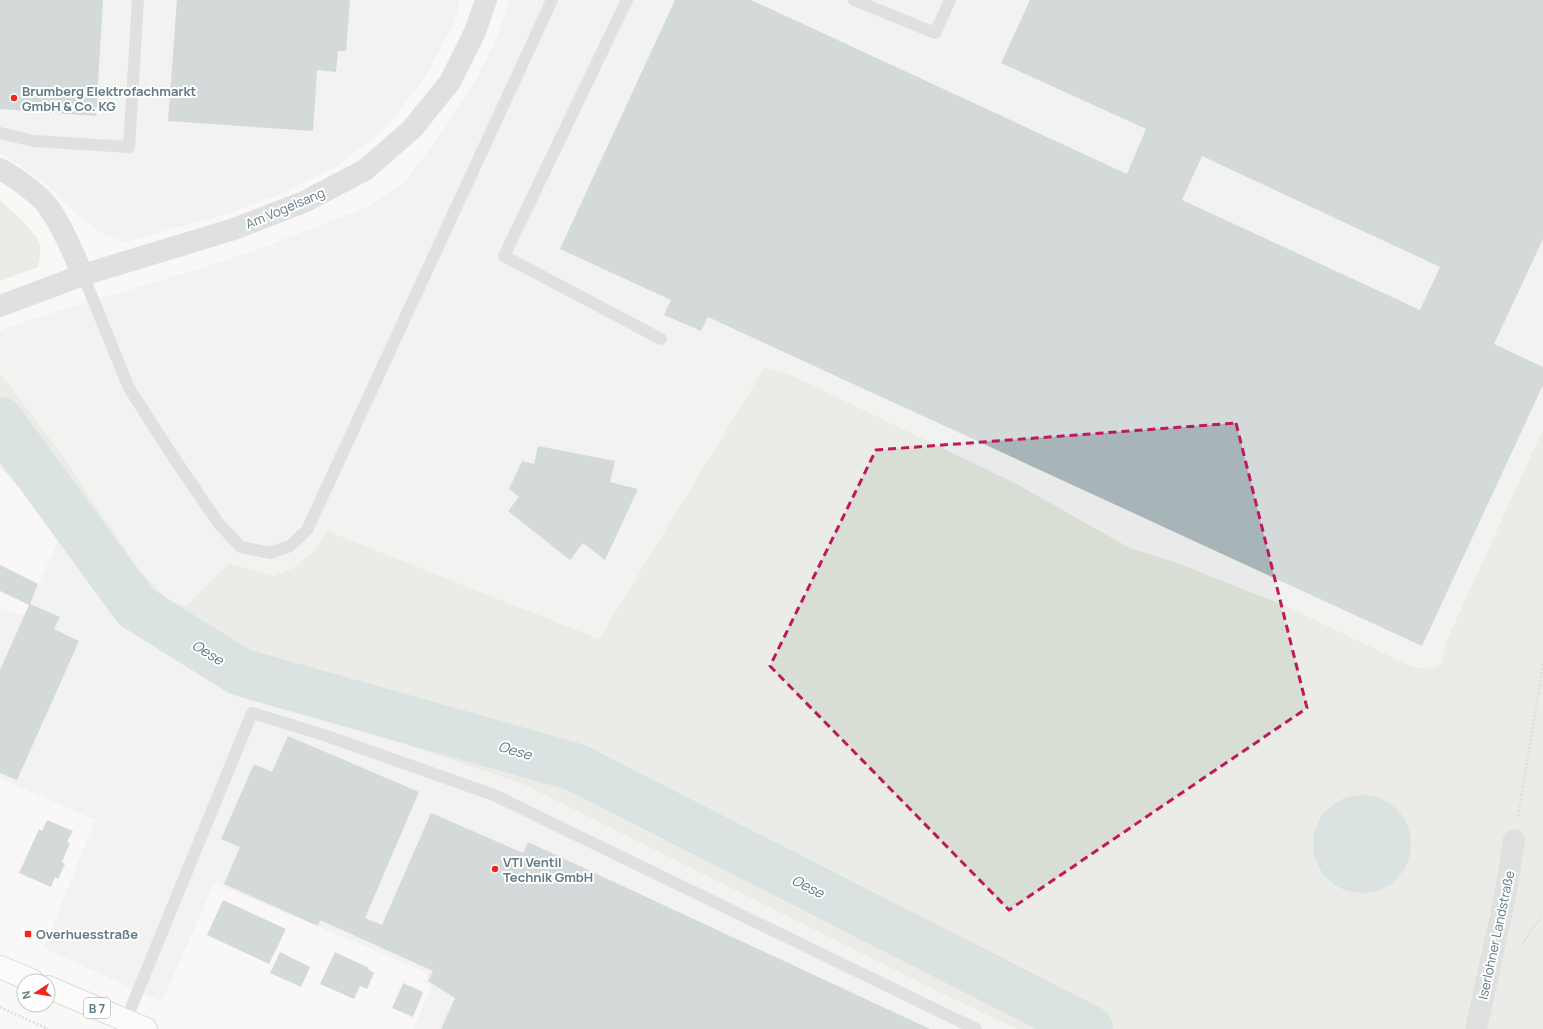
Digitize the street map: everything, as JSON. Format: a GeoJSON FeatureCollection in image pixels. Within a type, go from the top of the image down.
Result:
{"type":"FeatureCollection","features":[{"type":"Feature","properties":{"kind":"main road"},"geometry":{"type":"LineString","coordinates":[[0,967],[16,974]]}},
{"type":"Feature","properties":{"kind":"main road","name":"B 7"},"geometry":{"type":"LineString","coordinates":[[56,990],[146,1029]]}},
{"type":"Feature","properties":{"kind":"street","name":"Am Vogelsang"},"geometry":{"type":"LineString","coordinates":[[0,306],[83,275],[234,229],[304,202],[365,170],[412,129],[450,82],[475,32],[486,0]]}},
{"type":"Feature","properties":{"kind":"street"},"geometry":{"type":"LineString","coordinates":[[0,169],[10,174],[46,203],[66,236],[83,275]]}},
{"type":"Feature","properties":{"kind":"street","name":"Iserlohner Landstraße"},"geometry":{"type":"LineString","coordinates":[[1476,1029],[1505,897],[1514,840]]}},
{"type":"Feature","properties":{"kind":"lane"},"geometry":{"type":"LineString","coordinates":[[0,133],[34,141],[129,147],[138,0]]}},
{"type":"Feature","properties":{"kind":"lane"},"geometry":{"type":"LineString","coordinates":[[83,275],[129,388],[219,524],[241,548],[270,553],[290,546],[307,530],[552,0]]}},
{"type":"Feature","properties":{"kind":"lane"},"geometry":{"type":"LineString","coordinates":[[627,0],[504,256],[661,339]]}},
{"type":"Feature","properties":{"kind":"lane"},"geometry":{"type":"LineString","coordinates":[[854,0],[935,33],[950,0]]}},
{"type":"Feature","properties":{"kind":"lane"},"geometry":{"type":"LineString","coordinates":[[126,1020],[252,713],[324,736],[494,796],[976,1029]]}},
{"type":"Feature","properties":{"kind":"path"},"geometry":{"type":"LineString","coordinates":[[1514,840],[1543,663]]}},
{"type":"Feature","properties":{"kind":"path"},"geometry":{"type":"LineString","coordinates":[[1522,944],[1543,914]]}},
{"type":"Feature","properties":{"kind":"path"},"geometry":{"type":"LineString","coordinates":[[0,1007],[48,1029]]}},
{"type":"Feature","properties":{"kind":"highlighted area"},"geometry":{"type":"Polygon","coordinates":[[[1236,423],[1307,708],[1009,910],[770,666],[876,450],[1236,423]]]}},
{"type":"Feature","properties":{"kind":"shaded area"},"geometry":{"type":"Polygon","coordinates":[[[0,0],[460,0],[454,22],[425,77],[386,128],[337,166],[285,192],[230,213],[125,242],[103,234],[84,221],[47,185],[10,159],[0,154],[0,0]]]}},
{"type":"Feature","properties":{"kind":"shaded area"},"geometry":{"type":"Polygon","coordinates":[[[508,0],[1543,0],[1543,429],[1446,642],[1441,664],[1431,669],[1413,667],[1286,606],[1175,562],[1130,548],[1015,483],[787,373],[766,367],[599,639],[327,532],[315,551],[293,568],[273,576],[229,563],[186,606],[171,603],[138,568],[63,456],[0,373],[0,331],[26,321],[196,270],[267,246],[365,208],[403,184],[441,134],[474,84],[493,46],[507,10],[508,0]]]}},
{"type":"Feature","properties":{"kind":"shaded area"},"geometry":{"type":"Polygon","coordinates":[[[0,200],[36,237],[40,245],[40,251],[38,267],[0,281],[0,200]]]}},
{"type":"Feature","properties":{"kind":"shaded area"},"geometry":{"type":"Polygon","coordinates":[[[765,367],[787,373],[1015,483],[1130,548],[1175,562],[1286,606],[1413,667],[1431,669],[1441,664],[1446,642],[1543,429],[1543,1029],[1017,1029],[941,993],[523,784],[238,689],[188,665],[140,633],[95,581],[61,534],[0,467],[0,373],[63,456],[138,568],[171,603],[186,606],[229,563],[273,576],[293,568],[315,551],[327,531],[599,639],[765,367]]]}},
{"type":"Feature","properties":{"kind":"shaded area"},"geometry":{"type":"Polygon","coordinates":[[[61,534],[95,581],[140,633],[188,665],[238,689],[523,784],[941,993],[1017,1029],[413,1029],[432,987],[424,982],[428,973],[214,883],[162,1002],[44,948],[95,820],[0,778],[0,608],[25,615],[61,534]]]}},
{"type":"Feature","properties":{"kind":"shaded area"},"geometry":{"type":"Polygon","coordinates":[[[1362,795],[1381,799],[1397,809],[1407,825],[1411,844],[1407,863],[1397,879],[1381,889],[1362,893],[1343,889],[1327,879],[1317,863],[1313,844],[1317,825],[1327,809],[1343,799],[1362,795]]]}},
{"type":"Feature","properties":{"kind":"building"},"geometry":{"type":"Polygon","coordinates":[[[0,0],[103,0],[96,116],[0,109],[0,0]]]}},
{"type":"Feature","properties":{"kind":"building"},"geometry":{"type":"Polygon","coordinates":[[[177,0],[350,0],[346,51],[338,51],[336,72],[317,70],[313,131],[168,121],[177,0]]]}},
{"type":"Feature","properties":{"kind":"building"},"geometry":{"type":"Polygon","coordinates":[[[675,0],[751,0],[1127,174],[1146,129],[1001,63],[1030,0],[1543,0],[1543,239],[1494,344],[1543,367],[1543,385],[1422,646],[708,317],[701,331],[664,315],[671,300],[560,249],[675,0]],[[1202,156],[1182,200],[1420,310],[1440,267],[1202,156]]]}},
{"type":"Feature","properties":{"kind":"building"},"geometry":{"type":"Polygon","coordinates":[[[538,446],[615,461],[610,482],[638,489],[605,560],[583,543],[570,560],[508,511],[519,497],[509,489],[522,461],[534,464],[538,446]]]}},
{"type":"Feature","properties":{"kind":"building"},"geometry":{"type":"Polygon","coordinates":[[[0,565],[38,584],[30,604],[60,617],[54,629],[79,641],[17,780],[0,773],[0,670],[29,605],[0,591],[0,565]]]}},
{"type":"Feature","properties":{"kind":"building","name":"VTI Ventil Technik GmbH"},"geometry":{"type":"Polygon","coordinates":[[[288,736],[419,792],[365,918],[382,925],[431,813],[523,853],[528,842],[930,1029],[441,1029],[455,998],[428,981],[433,971],[320,920],[318,926],[224,884],[240,847],[221,839],[254,764],[272,772],[288,736]]]}},
{"type":"Feature","properties":{"kind":"building"},"geometry":{"type":"Polygon","coordinates":[[[47,820],[73,831],[67,842],[70,843],[62,862],[65,864],[58,879],[55,877],[51,887],[19,873],[39,829],[42,831],[47,820]]]}},
{"type":"Feature","properties":{"kind":"building"},"geometry":{"type":"Polygon","coordinates":[[[223,900],[286,929],[269,964],[207,935],[223,900]]]}},
{"type":"Feature","properties":{"kind":"building"},"geometry":{"type":"Polygon","coordinates":[[[280,952],[310,967],[301,987],[270,973],[280,952]]]}},
{"type":"Feature","properties":{"kind":"building"},"geometry":{"type":"Polygon","coordinates":[[[335,952],[369,968],[368,969],[374,973],[367,989],[360,986],[354,999],[320,984],[335,952]]]}},
{"type":"Feature","properties":{"kind":"building"},"geometry":{"type":"Polygon","coordinates":[[[403,983],[423,992],[413,1017],[392,1008],[403,983]]]}},
{"type":"Feature","properties":{"kind":"waterway","name":"Oese"},"geometry":{"type":"LineString","coordinates":[[0,421],[136,607],[240,672],[575,767],[1089,1029]]}},
{"type":"Feature","properties":{"kind":"place","name":"Brumberg Elektrofachmarkt GmbH & Co. KG"},"geometry":{"type":"Point","coordinates":[14,98]}},
{"type":"Feature","properties":{"kind":"place","name":"VTI Ventil Technik GmbH"},"geometry":{"type":"Point","coordinates":[495,869]}},
{"type":"Feature","properties":{"kind":"place","name":"Overhuesstraße"},"geometry":{"type":"Point","coordinates":[28,934]}}]}
